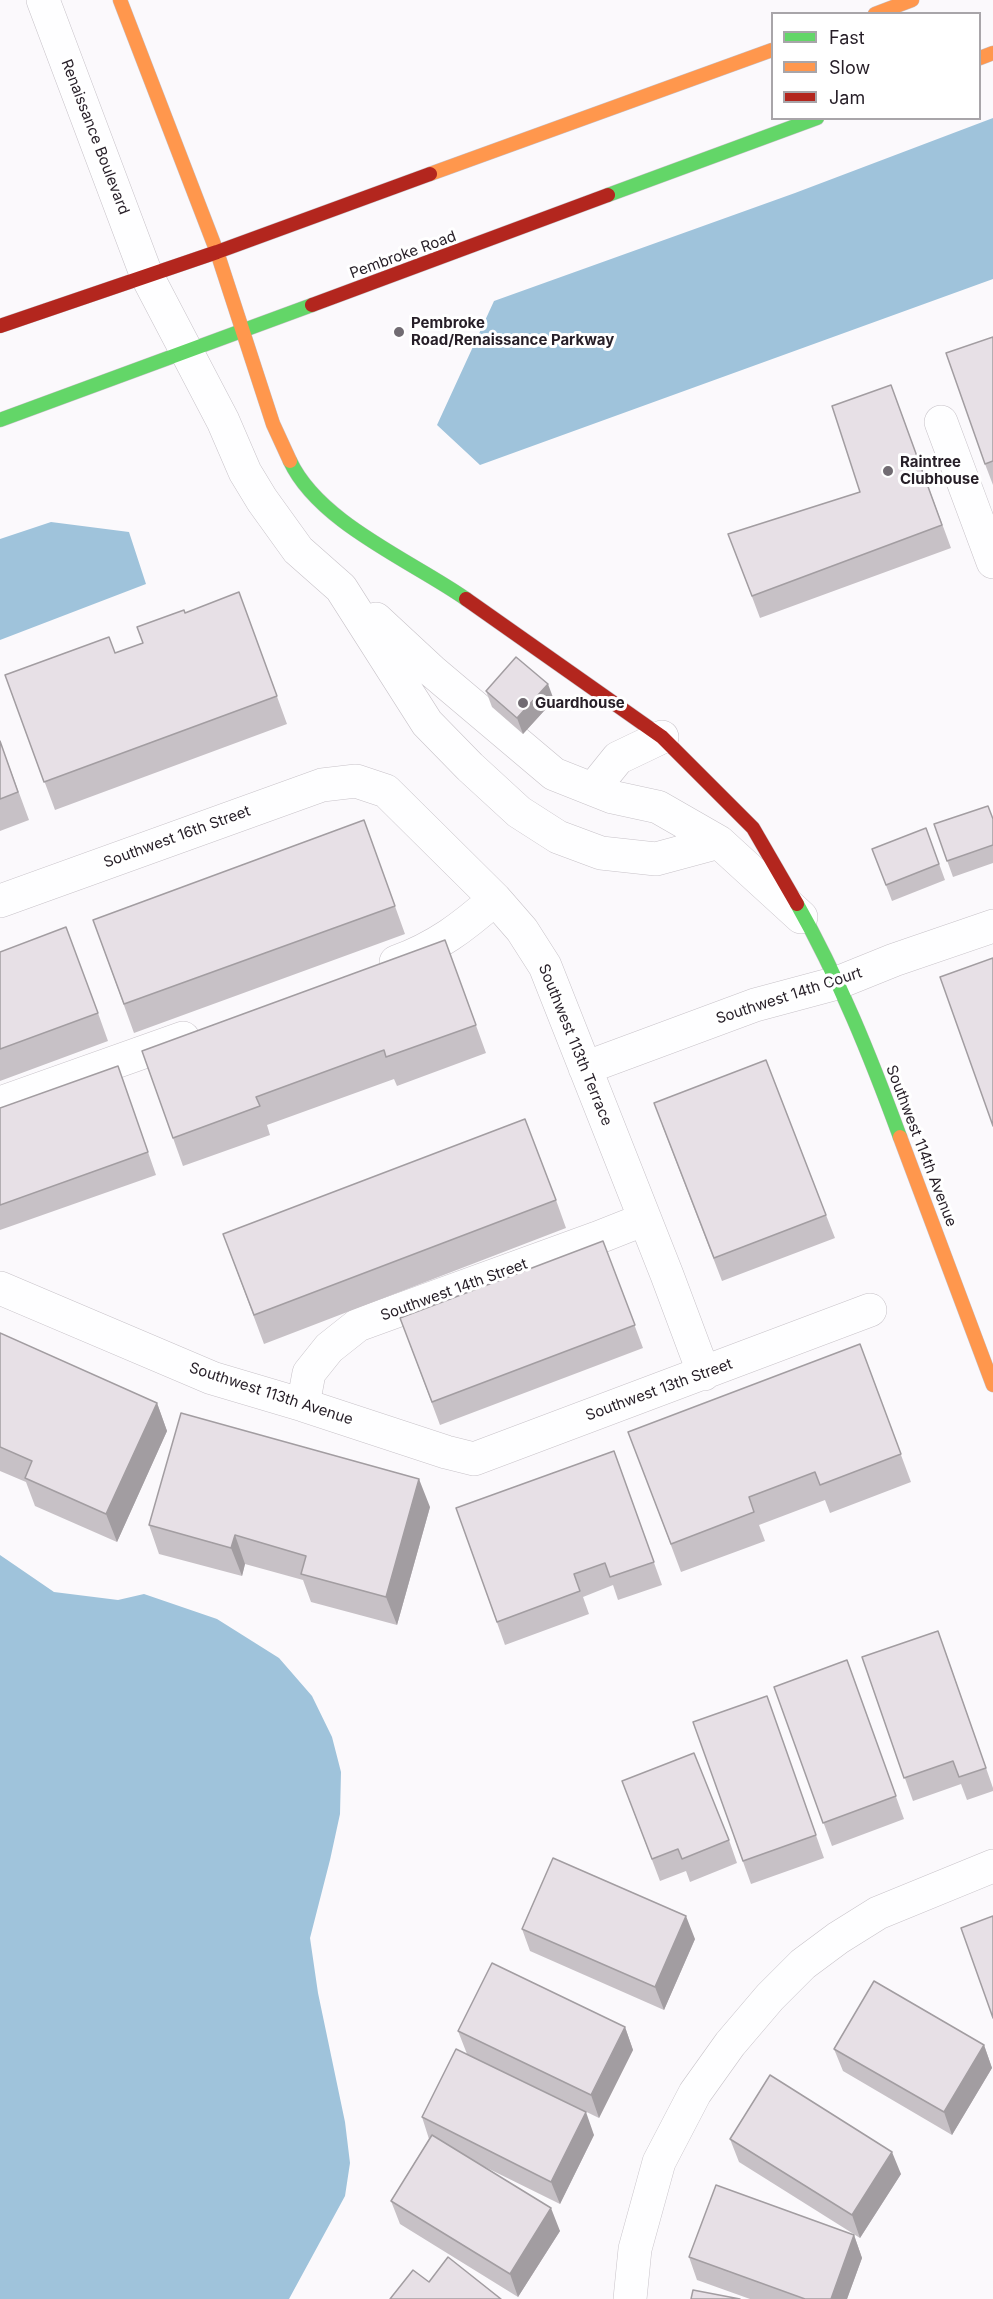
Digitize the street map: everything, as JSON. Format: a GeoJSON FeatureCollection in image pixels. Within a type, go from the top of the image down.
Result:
{"type":"FeatureCollection","features":[{"type":"Feature","properties":{"kind":"main road"},"geometry":{"type":"LineString","coordinates":[[120,0],[217,252]]}},
{"type":"Feature","properties":{"kind":"main road"},"geometry":{"type":"LineString","coordinates":[[880,12],[912,0]]}},
{"type":"Feature","properties":{"kind":"main road"},"geometry":{"type":"LineString","coordinates":[[0,326],[217,252],[771,50]]}},
{"type":"Feature","properties":{"kind":"main road","name":"Pembroke Road"},"geometry":{"type":"LineString","coordinates":[[0,420],[812,120]]}},
{"type":"Feature","properties":{"kind":"main road","name":"Southwest 114th Avenue"},"geometry":{"type":"LineString","coordinates":[[217,252],[273,424],[293,467],[321,501],[341,521],[459,594],[662,737],[753,828],[807,922],[837,983],[879,1080],[993,1385]]}},
{"type":"Feature","properties":{"kind":"street","name":"Renaissance Boulevard"},"geometry":{"type":"LineString","coordinates":[[43,0],[147,274],[223,421],[245,472],[298,550],[341,588]]}},
{"type":"Feature","properties":{"kind":"street"},"geometry":{"type":"LineString","coordinates":[[941,422],[993,562]]}},
{"type":"Feature","properties":{"kind":"street"},"geometry":{"type":"LineString","coordinates":[[341,588],[432,671],[554,774],[612,797],[658,807],[719,842],[807,922]]}},
{"type":"Feature","properties":{"kind":"street"},"geometry":{"type":"LineString","coordinates":[[341,588],[428,723],[519,812],[558,837],[601,853],[656,859],[719,842]]}},
{"type":"Feature","properties":{"kind":"street"},"geometry":{"type":"LineString","coordinates":[[593,789],[618,758],[662,737]]}},
{"type":"Feature","properties":{"kind":"street","name":"Southwest 113th Terrace"},"geometry":{"type":"LineString","coordinates":[[356,781],[386,791],[495,899],[522,930],[545,966],[704,1374]]}},
{"type":"Feature","properties":{"kind":"street","name":"Southwest 16th Street"},"geometry":{"type":"LineString","coordinates":[[0,901],[322,785],[356,781]]}},
{"type":"Feature","properties":{"kind":"street"},"geometry":{"type":"LineString","coordinates":[[368,972],[434,945],[462,928],[495,899]]}},
{"type":"Feature","properties":{"kind":"street","name":"Southwest 14th Court"},"geometry":{"type":"LineString","coordinates":[[585,1068],[755,1005],[837,983],[894,960],[993,926]]}},
{"type":"Feature","properties":{"kind":"street"},"geometry":{"type":"LineString","coordinates":[[0,1103],[212,1028]]}},
{"type":"Feature","properties":{"kind":"street","name":"Southwest 14th Street"},"geometry":{"type":"LineString","coordinates":[[303,1405],[309,1373],[329,1348],[358,1324],[645,1219]]}},
{"type":"Feature","properties":{"kind":"street","name":"Southwest 113th Avenue"},"geometry":{"type":"LineString","coordinates":[[0,1288],[212,1378],[446,1452]]}},
{"type":"Feature","properties":{"kind":"street","name":"Southwest 13th Street"},"geometry":{"type":"LineString","coordinates":[[446,1452],[474,1459],[870,1310]]}},
{"type":"Feature","properties":{"kind":"street"},"geometry":{"type":"LineString","coordinates":[[630,2299],[635,2249],[659,2162],[695,2093],[730,2044],[770,1997],[803,1964],[838,1938],[878,1913],[993,1866]]}},
{"type":"Feature","properties":{"kind":"water"},"geometry":{"type":"Polygon","coordinates":[[[993,118],[993,279],[480,465],[437,425],[494,301],[795,193],[993,118]]]}},
{"type":"Feature","properties":{"kind":"water"},"geometry":{"type":"Polygon","coordinates":[[[51,522],[129,532],[146,584],[0,640],[0,539],[51,522]]]}},
{"type":"Feature","properties":{"kind":"water"},"geometry":{"type":"Polygon","coordinates":[[[0,1555],[54,1592],[118,1600],[144,1594],[217,1619],[279,1658],[312,1696],[332,1737],[341,1772],[340,1814],[310,1938],[318,1993],[345,2122],[350,2163],[345,2196],[289,2299],[0,2299],[0,1555]]]}},
{"type":"Feature","properties":{"kind":"building"},"geometry":{"type":"Polygon","coordinates":[[[993,337],[993,461],[985,464],[946,353],[993,337]]]}},
{"type":"Feature","properties":{"kind":"building","name":"Raintree Clubhouse"},"geometry":{"type":"Polygon","coordinates":[[[891,385],[942,525],[752,596],[728,534],[860,492],[832,406],[891,385]]]}},
{"type":"Feature","properties":{"kind":"building"},"geometry":{"type":"Polygon","coordinates":[[[239,592],[277,696],[44,782],[5,675],[109,637],[115,653],[143,643],[137,627],[184,610],[185,613],[239,592]]]}},
{"type":"Feature","properties":{"kind":"building"},"geometry":{"type":"Polygon","coordinates":[[[516,657],[548,684],[517,718],[486,691],[516,657]]]}},
{"type":"Feature","properties":{"kind":"building"},"geometry":{"type":"Polygon","coordinates":[[[0,741],[18,792],[0,799],[0,741]]]}},
{"type":"Feature","properties":{"kind":"building"},"geometry":{"type":"Polygon","coordinates":[[[988,806],[993,819],[993,845],[947,861],[934,824],[988,806]]]}},
{"type":"Feature","properties":{"kind":"building"},"geometry":{"type":"Polygon","coordinates":[[[364,820],[395,906],[124,1004],[93,920],[364,820]]]}},
{"type":"Feature","properties":{"kind":"building"},"geometry":{"type":"Polygon","coordinates":[[[926,828],[939,864],[886,885],[872,849],[926,828]]]}},
{"type":"Feature","properties":{"kind":"building"},"geometry":{"type":"Polygon","coordinates":[[[66,927],[98,1013],[0,1049],[0,952],[66,927]]]}},
{"type":"Feature","properties":{"kind":"building"},"geometry":{"type":"Polygon","coordinates":[[[445,940],[476,1025],[386,1057],[384,1050],[256,1097],[260,1106],[173,1138],[142,1051],[445,940]]]}},
{"type":"Feature","properties":{"kind":"building"},"geometry":{"type":"Polygon","coordinates":[[[993,958],[993,1126],[940,977],[993,958]]]}},
{"type":"Feature","properties":{"kind":"building"},"geometry":{"type":"Polygon","coordinates":[[[766,1060],[826,1215],[714,1258],[654,1103],[766,1060]]]}},
{"type":"Feature","properties":{"kind":"building"},"geometry":{"type":"Polygon","coordinates":[[[118,1066],[148,1152],[0,1205],[0,1108],[118,1066]]]}},
{"type":"Feature","properties":{"kind":"building"},"geometry":{"type":"Polygon","coordinates":[[[525,1119],[556,1200],[254,1315],[223,1234],[525,1119]]]}},
{"type":"Feature","properties":{"kind":"building"},"geometry":{"type":"Polygon","coordinates":[[[603,1241],[635,1325],[432,1402],[400,1318],[603,1241]]]}},
{"type":"Feature","properties":{"kind":"building"},"geometry":{"type":"Polygon","coordinates":[[[0,1333],[157,1403],[106,1514],[25,1478],[32,1461],[0,1447],[0,1333]]]}},
{"type":"Feature","properties":{"kind":"building"},"geometry":{"type":"Polygon","coordinates":[[[860,1344],[901,1454],[820,1485],[815,1472],[749,1497],[754,1512],[671,1544],[628,1432],[860,1344]]]}},
{"type":"Feature","properties":{"kind":"building"},"geometry":{"type":"Polygon","coordinates":[[[181,1413],[419,1479],[386,1597],[301,1574],[306,1556],[235,1535],[231,1548],[149,1525],[181,1413]]]}},
{"type":"Feature","properties":{"kind":"building"},"geometry":{"type":"Polygon","coordinates":[[[614,1451],[654,1562],[610,1577],[605,1563],[574,1574],[580,1591],[497,1622],[456,1508],[614,1451]]]}},
{"type":"Feature","properties":{"kind":"building"},"geometry":{"type":"Polygon","coordinates":[[[938,1631],[986,1768],[959,1777],[953,1761],[904,1778],[862,1657],[938,1631]]]}},
{"type":"Feature","properties":{"kind":"building"},"geometry":{"type":"Polygon","coordinates":[[[847,1660],[896,1796],[823,1823],[774,1687],[847,1660]]]}},
{"type":"Feature","properties":{"kind":"building"},"geometry":{"type":"Polygon","coordinates":[[[767,1696],[816,1835],[743,1861],[693,1722],[767,1696]]]}},
{"type":"Feature","properties":{"kind":"building"},"geometry":{"type":"Polygon","coordinates":[[[694,1753],[729,1840],[682,1859],[678,1849],[652,1859],[622,1781],[694,1753]]]}},
{"type":"Feature","properties":{"kind":"building"},"geometry":{"type":"Polygon","coordinates":[[[553,1858],[686,1916],[655,1987],[522,1929],[553,1858]]]}},
{"type":"Feature","properties":{"kind":"building"},"geometry":{"type":"Polygon","coordinates":[[[993,1916],[993,2018],[961,1928],[993,1916]]]}},
{"type":"Feature","properties":{"kind":"building"},"geometry":{"type":"Polygon","coordinates":[[[492,1963],[625,2027],[591,2095],[458,2031],[492,1963]]]}},
{"type":"Feature","properties":{"kind":"building"},"geometry":{"type":"Polygon","coordinates":[[[874,1981],[984,2045],[944,2112],[834,2049],[874,1981]]]}},
{"type":"Feature","properties":{"kind":"building"},"geometry":{"type":"Polygon","coordinates":[[[456,2049],[586,2112],[551,2182],[422,2117],[456,2049]]]}},
{"type":"Feature","properties":{"kind":"building"},"geometry":{"type":"Polygon","coordinates":[[[770,2075],[892,2152],[852,2215],[730,2139],[770,2075]]]}},
{"type":"Feature","properties":{"kind":"building"},"geometry":{"type":"Polygon","coordinates":[[[432,2135],[551,2208],[510,2274],[391,2201],[432,2135]]]}},
{"type":"Feature","properties":{"kind":"building"},"geometry":{"type":"Polygon","coordinates":[[[716,2185],[854,2235],[831,2299],[805,2299],[689,2257],[716,2185]]]}},
{"type":"Feature","properties":{"kind":"building"},"geometry":{"type":"Polygon","coordinates":[[[448,2257],[501,2299],[390,2299],[413,2270],[429,2282],[448,2257]]]}},
{"type":"Feature","properties":{"kind":"building"},"geometry":{"type":"Polygon","coordinates":[[[693,2290],[740,2299],[691,2299],[693,2290]]]}},
{"type":"Feature","properties":{"kind":"traffic: fast"},"geometry":{"type":"LineString","coordinates":[[608,195],[812,120]]}},
{"type":"Feature","properties":{"kind":"traffic: fast"},"geometry":{"type":"LineString","coordinates":[[0,420],[312,305]]}},
{"type":"Feature","properties":{"kind":"traffic: fast"},"geometry":{"type":"LineString","coordinates":[[290,461],[304,483],[344,522],[466,599]]}},
{"type":"Feature","properties":{"kind":"traffic: fast"},"geometry":{"type":"LineString","coordinates":[[797,904],[827,961],[853,1019],[900,1137]]}},
{"type":"Feature","properties":{"kind":"traffic: slow"},"geometry":{"type":"LineString","coordinates":[[120,0],[217,252],[273,424],[290,461]]}},
{"type":"Feature","properties":{"kind":"traffic: slow"},"geometry":{"type":"LineString","coordinates":[[880,12],[912,0]]}},
{"type":"Feature","properties":{"kind":"traffic: slow"},"geometry":{"type":"LineString","coordinates":[[430,174],[771,50]]}},
{"type":"Feature","properties":{"kind":"traffic: slow"},"geometry":{"type":"LineString","coordinates":[[981,58],[993,53]]}},
{"type":"Feature","properties":{"kind":"traffic: slow"},"geometry":{"type":"LineString","coordinates":[[900,1137],[993,1385]]}},
{"type":"Feature","properties":{"kind":"traffic: jam"},"geometry":{"type":"LineString","coordinates":[[0,326],[217,252],[430,174]]}},
{"type":"Feature","properties":{"kind":"traffic: jam"},"geometry":{"type":"LineString","coordinates":[[312,305],[608,195]]}},
{"type":"Feature","properties":{"kind":"traffic: jam"},"geometry":{"type":"LineString","coordinates":[[466,599],[662,737],[753,828],[797,904]]}},
{"type":"Feature","properties":{"kind":"place","name":"Pembroke Road/Renaissance Parkway"},"geometry":{"type":"Point","coordinates":[399,332]}},
{"type":"Feature","properties":{"kind":"place","name":"Raintree Clubhouse"},"geometry":{"type":"Point","coordinates":[888,471]}},
{"type":"Feature","properties":{"kind":"place","name":"Guardhouse"},"geometry":{"type":"Point","coordinates":[523,703]}}]}
